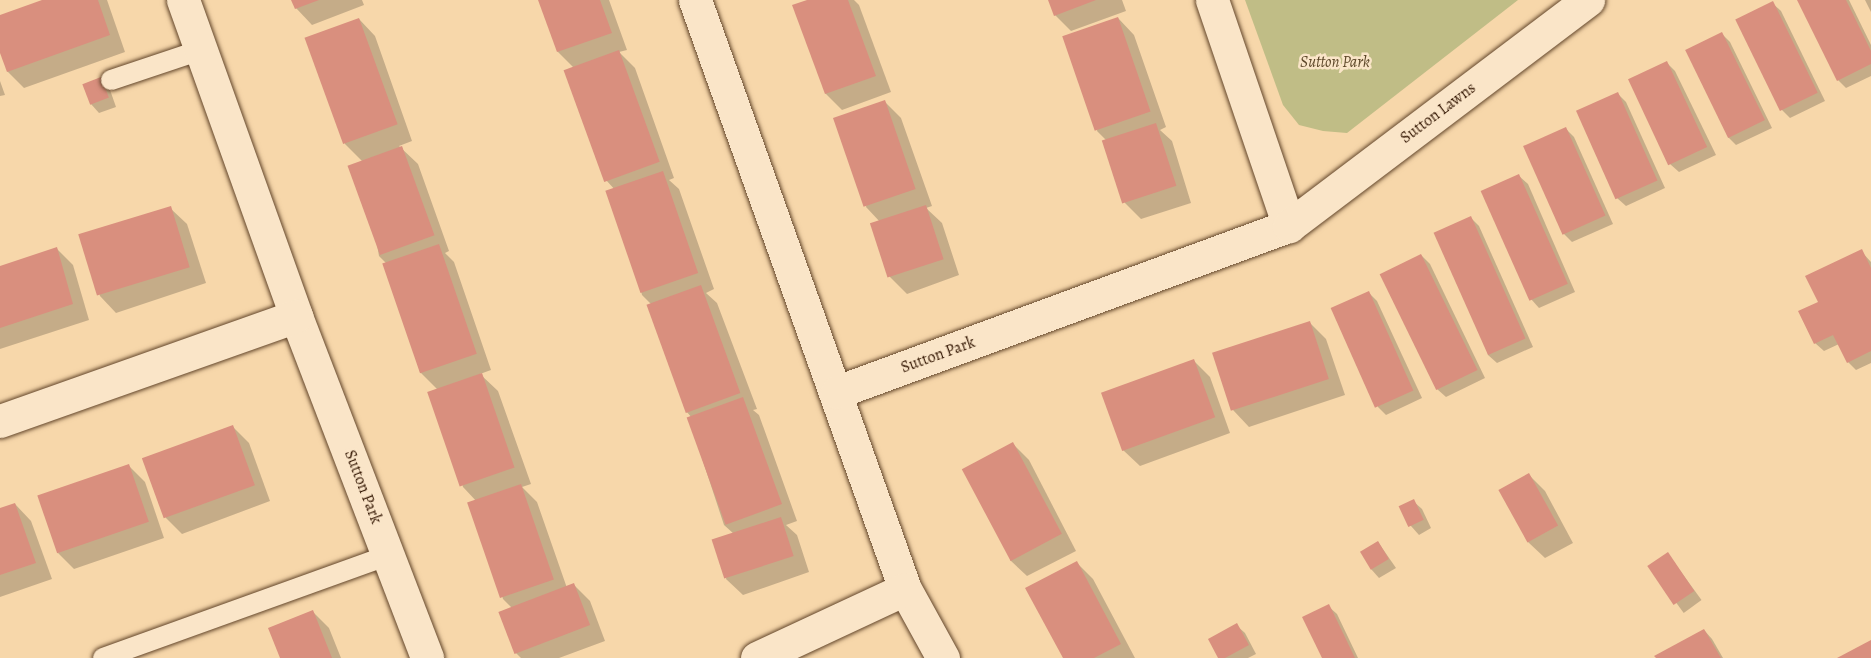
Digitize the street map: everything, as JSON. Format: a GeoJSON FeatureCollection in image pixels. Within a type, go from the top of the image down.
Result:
{"type":"FeatureCollection","features":[{"type":"Feature","properties":{"kind":"street","name":"Sutton Park"},"geometry":{"type":"LineString","coordinates":[[183,0],[296,316],[427,658]]}},
{"type":"Feature","properties":{"kind":"street"},"geometry":{"type":"LineString","coordinates":[[695,0],[837,392],[905,589],[942,658]]}},
{"type":"Feature","properties":{"kind":"street"},"geometry":{"type":"LineString","coordinates":[[1212,0],[1289,226]]}},
{"type":"Feature","properties":{"kind":"street","name":"Sutton Lawns"},"geometry":{"type":"LineString","coordinates":[[1289,226],[1588,0]]}},
{"type":"Feature","properties":{"kind":"street","name":"Sutton Park"},"geometry":{"type":"LineString","coordinates":[[837,392],[1289,226]]}},
{"type":"Feature","properties":{"kind":"street"},"geometry":{"type":"LineString","coordinates":[[0,421],[296,316]]}},
{"type":"Feature","properties":{"kind":"street"},"geometry":{"type":"LineString","coordinates":[[757,658],[905,589]]}},
{"type":"Feature","properties":{"kind":"lane"},"geometry":{"type":"LineString","coordinates":[[111,80],[201,50]]}},
{"type":"Feature","properties":{"kind":"lane"},"geometry":{"type":"LineString","coordinates":[[103,658],[389,555]]}},
{"type":"Feature","properties":{"kind":"green space","name":"Sutton Park"},"geometry":{"type":"Polygon","coordinates":[[[1245,0],[1518,0],[1347,133],[1323,131],[1299,125],[1283,105],[1245,0]]]}},
{"type":"Feature","properties":{"kind":"building"},"geometry":{"type":"Polygon","coordinates":[[[42,0],[98,0],[110,35],[7,72],[0,53],[0,15],[42,0]]]}},
{"type":"Feature","properties":{"kind":"building"},"geometry":{"type":"Polygon","coordinates":[[[291,0],[319,0],[295,9],[291,0]]]}},
{"type":"Feature","properties":{"kind":"building"},"geometry":{"type":"Polygon","coordinates":[[[538,0],[600,0],[612,33],[557,52],[538,0]]]}},
{"type":"Feature","properties":{"kind":"building"},"geometry":{"type":"Polygon","coordinates":[[[807,0],[848,0],[876,76],[825,94],[792,5],[807,0]]]}},
{"type":"Feature","properties":{"kind":"building"},"geometry":{"type":"Polygon","coordinates":[[[1048,0],[1096,0],[1054,16],[1048,0]]]}},
{"type":"Feature","properties":{"kind":"building"},"geometry":{"type":"Polygon","coordinates":[[[1797,0],[1846,0],[1871,51],[1871,64],[1837,81],[1797,0]]]}},
{"type":"Feature","properties":{"kind":"building"},"geometry":{"type":"Polygon","coordinates":[[[1773,1],[1818,93],[1780,111],[1735,19],[1773,1]]]}},
{"type":"Feature","properties":{"kind":"building"},"geometry":{"type":"Polygon","coordinates":[[[1118,17],[1151,112],[1095,131],[1062,36],[1118,17]]]}},
{"type":"Feature","properties":{"kind":"building"},"geometry":{"type":"Polygon","coordinates":[[[359,18],[398,124],[343,144],[304,38],[359,18]]]}},
{"type":"Feature","properties":{"kind":"building"},"geometry":{"type":"Polygon","coordinates":[[[1722,32],[1765,120],[1728,138],[1685,50],[1722,32]]]}},
{"type":"Feature","properties":{"kind":"building"},"geometry":{"type":"Polygon","coordinates":[[[619,50],[660,162],[604,182],[564,70],[619,50]]]}},
{"type":"Feature","properties":{"kind":"building"},"geometry":{"type":"Polygon","coordinates":[[[1667,61],[1707,147],[1668,165],[1628,79],[1667,61]]]}},
{"type":"Feature","properties":{"kind":"building"},"geometry":{"type":"Polygon","coordinates":[[[101,77],[109,98],[90,105],[82,84],[101,77]]]}},
{"type":"Feature","properties":{"kind":"building"},"geometry":{"type":"Polygon","coordinates":[[[1618,92],[1657,181],[1615,199],[1576,111],[1618,92]]]}},
{"type":"Feature","properties":{"kind":"building"},"geometry":{"type":"Polygon","coordinates":[[[885,100],[916,189],[864,207],[833,118],[885,100]]]}},
{"type":"Feature","properties":{"kind":"building"},"geometry":{"type":"Polygon","coordinates":[[[1156,123],[1176,186],[1122,203],[1102,141],[1156,123]]]}},
{"type":"Feature","properties":{"kind":"building"},"geometry":{"type":"Polygon","coordinates":[[[1566,127],[1605,216],[1563,235],[1523,146],[1566,127]]]}},
{"type":"Feature","properties":{"kind":"building"},"geometry":{"type":"Polygon","coordinates":[[[402,146],[434,235],[380,255],[347,166],[402,146]]]}},
{"type":"Feature","properties":{"kind":"building"},"geometry":{"type":"Polygon","coordinates":[[[663,171],[698,273],[640,293],[605,191],[663,171]]]}},
{"type":"Feature","properties":{"kind":"building"},"geometry":{"type":"Polygon","coordinates":[[[1519,174],[1568,284],[1529,301],[1481,191],[1519,174]]]}},
{"type":"Feature","properties":{"kind":"building"},"geometry":{"type":"Polygon","coordinates":[[[926,205],[944,259],[888,277],[870,223],[926,205]]]}},
{"type":"Feature","properties":{"kind":"building"},"geometry":{"type":"Polygon","coordinates":[[[171,206],[190,267],[97,296],[78,234],[171,206]]]}},
{"type":"Feature","properties":{"kind":"building"},"geometry":{"type":"Polygon","coordinates":[[[1471,216],[1526,338],[1488,355],[1434,233],[1471,216]]]}},
{"type":"Feature","properties":{"kind":"building"},"geometry":{"type":"Polygon","coordinates":[[[439,244],[477,354],[420,373],[382,264],[439,244]]]}},
{"type":"Feature","properties":{"kind":"building"},"geometry":{"type":"Polygon","coordinates":[[[57,247],[73,304],[0,328],[0,266],[57,247]]]}},
{"type":"Feature","properties":{"kind":"building"},"geometry":{"type":"Polygon","coordinates":[[[1862,249],[1871,268],[1871,351],[1847,363],[1833,335],[1814,344],[1798,311],[1818,302],[1805,276],[1862,249]]]}},
{"type":"Feature","properties":{"kind":"building"},"geometry":{"type":"Polygon","coordinates":[[[1421,254],[1478,370],[1436,390],[1380,274],[1421,254]]]}},
{"type":"Feature","properties":{"kind":"building"},"geometry":{"type":"Polygon","coordinates":[[[701,285],[740,393],[686,413],[646,305],[701,285]]]}},
{"type":"Feature","properties":{"kind":"building"},"geometry":{"type":"Polygon","coordinates":[[[1369,291],[1413,391],[1375,408],[1331,308],[1369,291]]]}},
{"type":"Feature","properties":{"kind":"building"},"geometry":{"type":"Polygon","coordinates":[[[1310,321],[1329,379],[1231,411],[1212,353],[1310,321]]]}},
{"type":"Feature","properties":{"kind":"building"},"geometry":{"type":"Polygon","coordinates":[[[1194,359],[1215,417],[1122,451],[1101,393],[1194,359]]]}},
{"type":"Feature","properties":{"kind":"building"},"geometry":{"type":"Polygon","coordinates":[[[482,373],[515,468],[460,486],[427,392],[482,373]]]}},
{"type":"Feature","properties":{"kind":"building"},"geometry":{"type":"Polygon","coordinates":[[[743,397],[782,504],[726,525],[687,418],[743,397]]]}},
{"type":"Feature","properties":{"kind":"building"},"geometry":{"type":"Polygon","coordinates":[[[233,425],[255,485],[164,518],[142,458],[233,425]]]}},
{"type":"Feature","properties":{"kind":"building"},"geometry":{"type":"Polygon","coordinates":[[[1013,442],[1062,534],[1011,561],[962,469],[1013,442]]]}},
{"type":"Feature","properties":{"kind":"building"},"geometry":{"type":"Polygon","coordinates":[[[129,464],[149,522],[57,553],[37,496],[129,464]]]}},
{"type":"Feature","properties":{"kind":"building"},"geometry":{"type":"Polygon","coordinates":[[[1529,473],[1558,525],[1527,542],[1498,490],[1529,473]]]}},
{"type":"Feature","properties":{"kind":"building"},"geometry":{"type":"Polygon","coordinates":[[[521,484],[554,579],[500,598],[467,503],[521,484]]]}},
{"type":"Feature","properties":{"kind":"building"},"geometry":{"type":"Polygon","coordinates":[[[1414,499],[1424,520],[1408,527],[1399,506],[1414,499]]]}},
{"type":"Feature","properties":{"kind":"building"},"geometry":{"type":"Polygon","coordinates":[[[15,503],[36,563],[0,575],[0,508],[15,503]]]}},
{"type":"Feature","properties":{"kind":"building"},"geometry":{"type":"Polygon","coordinates":[[[781,517],[794,556],[724,579],[712,540],[781,517]]]}},
{"type":"Feature","properties":{"kind":"building"},"geometry":{"type":"Polygon","coordinates":[[[1378,541],[1389,559],[1371,570],[1360,552],[1378,541]]]}},
{"type":"Feature","properties":{"kind":"building"},"geometry":{"type":"Polygon","coordinates":[[[1668,552],[1694,591],[1674,605],[1647,566],[1668,552]]]}},
{"type":"Feature","properties":{"kind":"building"},"geometry":{"type":"Polygon","coordinates":[[[1077,561],[1121,644],[1094,658],[1063,658],[1025,588],[1077,561]]]}},
{"type":"Feature","properties":{"kind":"building"},"geometry":{"type":"Polygon","coordinates":[[[574,583],[590,625],[515,654],[498,612],[574,583]]]}},
{"type":"Feature","properties":{"kind":"building"},"geometry":{"type":"Polygon","coordinates":[[[1329,604],[1355,658],[1322,658],[1302,617],[1329,604]]]}},
{"type":"Feature","properties":{"kind":"building"},"geometry":{"type":"Polygon","coordinates":[[[313,610],[332,658],[280,658],[268,628],[313,610]]]}},
{"type":"Feature","properties":{"kind":"building"},"geometry":{"type":"Polygon","coordinates":[[[1237,623],[1249,645],[1225,658],[1218,658],[1208,639],[1237,623]]]}},
{"type":"Feature","properties":{"kind":"building"},"geometry":{"type":"Polygon","coordinates":[[[1704,629],[1721,658],[1656,658],[1654,656],[1704,629]]]}},
{"type":"Feature","properties":{"kind":"building"},"geometry":{"type":"Polygon","coordinates":[[[1871,640],[1871,658],[1837,658],[1871,640]]]}}]}
